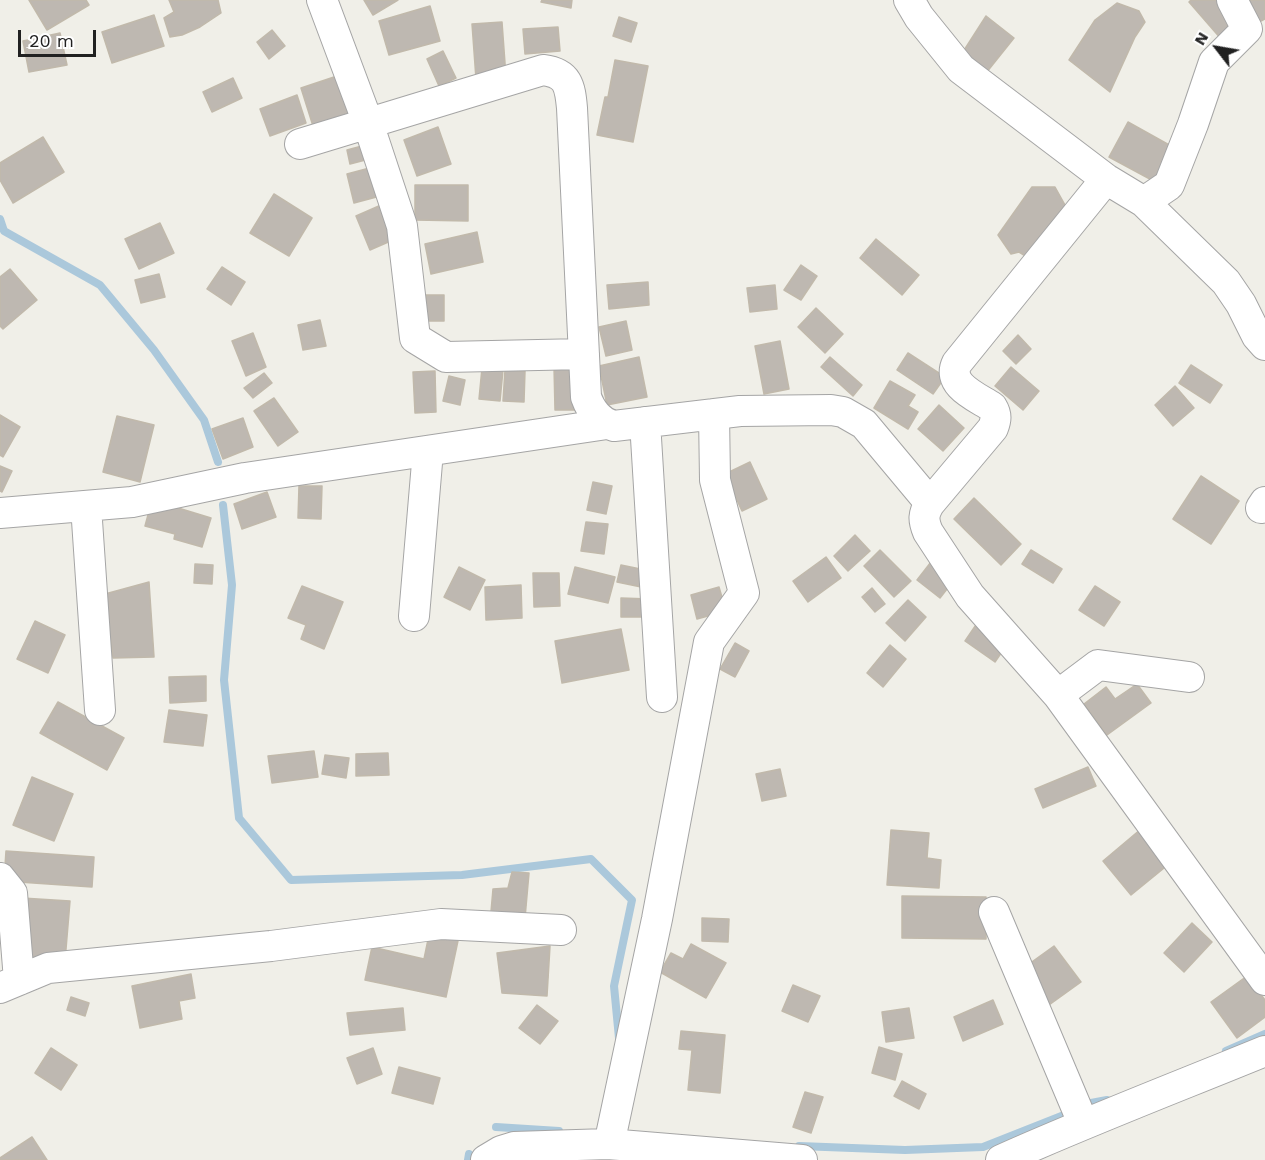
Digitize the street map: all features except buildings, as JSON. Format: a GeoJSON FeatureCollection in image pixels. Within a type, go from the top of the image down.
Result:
{"type":"FeatureCollection","features":[{"type":"Feature","properties":{"kind":"street"},"geometry":{"type":"LineString","coordinates":[[322,0],[368,123],[402,226],[415,339],[446,357],[584,354]]}},
{"type":"Feature","properties":{"kind":"street"},"geometry":{"type":"LineString","coordinates":[[909,0],[919,17],[961,69],[1106,179],[1144,202],[1226,282],[1257,336],[1265,345]]}},
{"type":"Feature","properties":{"kind":"street"},"geometry":{"type":"LineString","coordinates":[[1144,202],[1169,185],[1197,114],[1214,62],[1247,29],[1232,0]]}},
{"type":"Feature","properties":{"kind":"street"},"geometry":{"type":"LineString","coordinates":[[300,144],[543,70],[552,71],[564,78],[569,86],[572,108],[586,397],[590,408],[607,424]]}},
{"type":"Feature","properties":{"kind":"street"},"geometry":{"type":"LineString","coordinates":[[1106,179],[957,363],[954,375],[960,386],[992,407],[995,412],[995,422],[993,428],[930,503],[924,518],[928,532],[970,596],[1058,694],[1265,980]]}},
{"type":"Feature","properties":{"kind":"street"},"geometry":{"type":"LineString","coordinates":[[0,513],[132,502],[245,478],[607,424],[614,426],[714,414],[831,410],[843,412],[864,424],[930,503]]}},
{"type":"Feature","properties":{"kind":"street"},"geometry":{"type":"LineString","coordinates":[[611,1136],[657,919],[709,642],[744,593],[715,480],[714,414]]}},
{"type":"Feature","properties":{"kind":"street"},"geometry":{"type":"LineString","coordinates":[[645,422],[662,697]]}},
{"type":"Feature","properties":{"kind":"street"},"geometry":{"type":"LineString","coordinates":[[414,616],[428,451]]}},
{"type":"Feature","properties":{"kind":"street"},"geometry":{"type":"LineString","coordinates":[[86,506],[100,710]]}},
{"type":"Feature","properties":{"kind":"street"},"geometry":{"type":"LineString","coordinates":[[1058,694],[1098,665],[1189,677]]}},
{"type":"Feature","properties":{"kind":"street"},"geometry":{"type":"LineString","coordinates":[[4,886],[9,984],[48,968],[271,946],[441,924],[561,930]]}},
{"type":"Feature","properties":{"kind":"street"},"geometry":{"type":"LineString","coordinates":[[994,912],[1083,1123]]}},
{"type":"Feature","properties":{"kind":"street"},"geometry":{"type":"LineString","coordinates":[[1001,1160],[1083,1123],[1136,1104],[1265,1051]]}},
{"type":"Feature","properties":{"kind":"street"},"geometry":{"type":"LineString","coordinates":[[486,1160],[501,1151],[514,1147],[611,1136],[802,1160]]}},
{"type":"Feature","properties":{"kind":"waterway"},"geometry":{"type":"LineString","coordinates":[[0,219],[4,231],[100,285],[154,350],[204,420],[218,462]]}},
{"type":"Feature","properties":{"kind":"waterway"},"geometry":{"type":"LineString","coordinates":[[223,505],[232,585],[224,680],[239,818],[291,880],[462,875],[591,859],[632,900],[614,986],[619,1038]]}},
{"type":"Feature","properties":{"kind":"waterway"},"geometry":{"type":"LineString","coordinates":[[1226,1051],[1265,1034]]}},
{"type":"Feature","properties":{"kind":"waterway"},"geometry":{"type":"LineString","coordinates":[[1091,1103],[1107,1100]]}},
{"type":"Feature","properties":{"kind":"waterway"},"geometry":{"type":"LineString","coordinates":[[799,1146],[905,1150],[983,1147],[1064,1115]]}},
{"type":"Feature","properties":{"kind":"waterway"},"geometry":{"type":"LineString","coordinates":[[496,1127],[559,1131]]}},
{"type":"Feature","properties":{"kind":"waterway"},"geometry":{"type":"LineString","coordinates":[[468,1160],[469,1154]]}}]}
